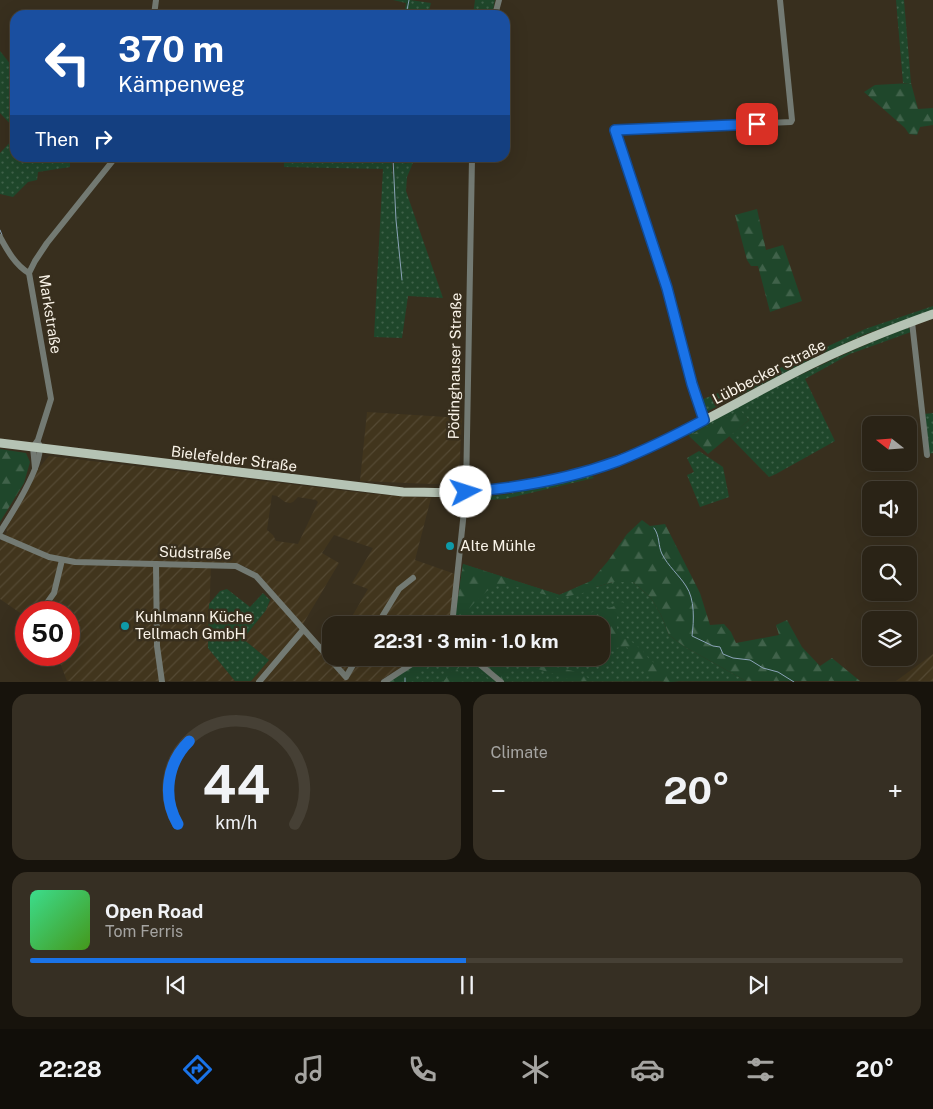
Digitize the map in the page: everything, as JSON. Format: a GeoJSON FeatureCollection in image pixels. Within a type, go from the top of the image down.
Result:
{"type":"FeatureCollection","features":[{"type":"Feature","properties":{"kind":"main road","name":"Lübbecker Straße"},"geometry":{"type":"LineString","coordinates":[[466,492],[508,488],[550,480],[594,469],[618,460],[662,442],[817,361],[933,314]]}},
{"type":"Feature","properties":{"kind":"main road","name":"Bielefelder Straße"},"geometry":{"type":"LineString","coordinates":[[0,443],[37,445],[380,490],[466,492]]}},
{"type":"Feature","properties":{"kind":"street"},"geometry":{"type":"LineString","coordinates":[[704,420],[692,384],[667,288],[615,130],[788,123],[792,120],[780,0]]}},
{"type":"Feature","properties":{"kind":"street","name":"Markstraße"},"geometry":{"type":"LineString","coordinates":[[0,534],[30,481],[39,459],[37,445],[52,399],[30,273],[35,261],[47,243],[112,162]]}},
{"type":"Feature","properties":{"kind":"street","name":"Pödinghauser Straße"},"geometry":{"type":"LineString","coordinates":[[453,616],[466,492],[472,162]]}},
{"type":"Feature","properties":{"kind":"street"},"geometry":{"type":"LineString","coordinates":[[0,236],[17,262],[30,273]]}},
{"type":"Feature","properties":{"kind":"street"},"geometry":{"type":"LineString","coordinates":[[912,322],[927,455]]}},
{"type":"Feature","properties":{"kind":"street","name":"Südstraße"},"geometry":{"type":"LineString","coordinates":[[0,534],[36,552],[62,560],[103,564],[236,566],[256,576],[322,651]]}},
{"type":"Feature","properties":{"kind":"street"},"geometry":{"type":"LineString","coordinates":[[49,601],[54,593],[62,560]]}},
{"type":"Feature","properties":{"kind":"street"},"geometry":{"type":"LineString","coordinates":[[156,564],[157,646],[162,682]]}},
{"type":"Feature","properties":{"kind":"street"},"geometry":{"type":"LineString","coordinates":[[382,616],[399,589],[413,578]]}},
{"type":"Feature","properties":{"kind":"street"},"geometry":{"type":"LineString","coordinates":[[259,682],[303,630]]}},
{"type":"Feature","properties":{"kind":"street","name":"Südstraße"},"geometry":{"type":"LineString","coordinates":[[336,666],[346,677],[352,666]]}},
{"type":"Feature","properties":{"kind":"street"},"geometry":{"type":"LineString","coordinates":[[384,682],[409,666]]}},
{"type":"Feature","properties":{"kind":"street"},"geometry":{"type":"LineString","coordinates":[[482,666],[501,682]]}},
{"type":"Feature","properties":{"kind":"shaded area"},"geometry":{"type":"Polygon","coordinates":[[[367,412],[462,418],[459,475],[455,483],[360,481],[367,412]]]}},
{"type":"Feature","properties":{"kind":"shaded area"},"geometry":{"type":"Polygon","coordinates":[[[49,456],[372,494],[431,498],[415,560],[458,575],[452,616],[352,616],[368,589],[352,583],[373,548],[334,535],[322,553],[339,563],[303,624],[322,646],[322,666],[404,666],[379,681],[251,681],[269,660],[243,639],[266,610],[275,592],[248,568],[241,565],[211,564],[208,648],[235,681],[67,681],[61,666],[80,666],[80,601],[15,601],[15,609],[0,599],[0,542],[7,532],[6,528],[38,469],[49,456]],[[272,495],[267,530],[276,541],[298,544],[318,502],[298,497],[293,502],[285,502],[272,495]]]}},
{"type":"Feature","properties":{"kind":"shaded area"},"geometry":{"type":"Polygon","coordinates":[[[933,654],[933,681],[896,681],[917,666],[933,654]]]}},
{"type":"Feature","properties":{"kind":"green space"},"geometry":{"type":"Polygon","coordinates":[[[393,0],[431,3],[429,10],[405,10],[406,3],[393,0]]]}},
{"type":"Feature","properties":{"kind":"green space"},"geometry":{"type":"Polygon","coordinates":[[[475,0],[495,0],[493,10],[474,10],[475,0]]]}},
{"type":"Feature","properties":{"kind":"green space"},"geometry":{"type":"Polygon","coordinates":[[[896,0],[904,0],[911,83],[903,83],[896,0]]]}},
{"type":"Feature","properties":{"kind":"green space"},"geometry":{"type":"Polygon","coordinates":[[[0,51],[10,64],[10,124],[0,113],[0,51]]]}},
{"type":"Feature","properties":{"kind":"green space"},"geometry":{"type":"Polygon","coordinates":[[[911,83],[918,109],[933,108],[933,125],[920,127],[917,135],[909,134],[905,128],[864,92],[875,85],[911,83]]]}},
{"type":"Feature","properties":{"kind":"green space"},"geometry":{"type":"Polygon","coordinates":[[[10,142],[10,162],[70,162],[70,167],[38,172],[37,180],[28,182],[13,197],[0,194],[0,153],[10,142]]]}},
{"type":"Feature","properties":{"kind":"green space"},"geometry":{"type":"Polygon","coordinates":[[[284,162],[392,162],[393,182],[394,162],[404,162],[406,164],[407,162],[413,162],[407,177],[406,191],[443,298],[408,296],[402,338],[374,337],[383,169],[284,167],[284,162]]]}},
{"type":"Feature","properties":{"kind":"green space"},"geometry":{"type":"Polygon","coordinates":[[[757,209],[766,250],[783,245],[802,301],[770,312],[758,266],[751,266],[747,260],[735,215],[757,209]]]}},
{"type":"Feature","properties":{"kind":"green space"},"geometry":{"type":"Polygon","coordinates":[[[933,306],[933,310],[866,334],[824,353],[822,349],[865,329],[933,306]]]}},
{"type":"Feature","properties":{"kind":"green space"},"geometry":{"type":"Polygon","coordinates":[[[907,328],[911,332],[850,354],[805,379],[835,441],[776,474],[769,477],[729,436],[749,420],[740,411],[689,436],[688,433],[796,377],[851,351],[907,328]]]}},
{"type":"Feature","properties":{"kind":"green space"},"geometry":{"type":"Polygon","coordinates":[[[814,354],[814,359],[706,412],[701,400],[814,354]]]}},
{"type":"Feature","properties":{"kind":"green space"},"geometry":{"type":"Polygon","coordinates":[[[740,410],[749,420],[708,454],[689,436],[740,410]]]}},
{"type":"Feature","properties":{"kind":"green space"},"geometry":{"type":"Polygon","coordinates":[[[933,413],[933,453],[928,454],[924,414],[933,413]]]}},
{"type":"Feature","properties":{"kind":"green space"},"geometry":{"type":"Polygon","coordinates":[[[0,449],[26,453],[30,462],[24,483],[0,522],[0,449]]]}},
{"type":"Feature","properties":{"kind":"green space"},"geometry":{"type":"Polygon","coordinates":[[[699,451],[723,467],[729,497],[700,507],[687,475],[694,472],[687,458],[699,451]]]}},
{"type":"Feature","properties":{"kind":"green space"},"geometry":{"type":"Polygon","coordinates":[[[591,475],[594,478],[505,499],[468,501],[472,498],[509,494],[591,475]]]}},
{"type":"Feature","properties":{"kind":"green space"},"geometry":{"type":"Polygon","coordinates":[[[642,520],[650,526],[665,524],[700,593],[710,625],[724,624],[731,632],[736,643],[779,635],[776,625],[787,620],[802,647],[820,666],[832,658],[860,681],[746,681],[685,647],[669,635],[661,615],[651,598],[633,582],[613,582],[583,593],[558,598],[500,584],[487,591],[463,616],[455,616],[463,564],[560,595],[591,581],[627,534],[642,520]]]}},
{"type":"Feature","properties":{"kind":"green space"},"geometry":{"type":"Polygon","coordinates":[[[463,564],[559,595],[591,581],[596,587],[613,582],[633,582],[651,598],[661,615],[669,635],[685,647],[746,681],[386,682],[411,666],[610,666],[610,616],[455,616],[463,564]]]}},
{"type":"Feature","properties":{"kind":"green space"},"geometry":{"type":"Polygon","coordinates":[[[227,589],[250,607],[263,593],[270,600],[266,610],[243,639],[269,660],[251,681],[235,681],[208,648],[209,604],[220,591],[227,589]]]}},
{"type":"Feature","properties":{"kind":"green space"},"geometry":{"type":"Polygon","coordinates":[[[622,602],[626,604],[626,609],[617,615],[617,630],[642,650],[649,659],[679,681],[670,682],[654,679],[636,663],[627,647],[614,648],[610,646],[610,616],[578,616],[612,607],[622,602]]]}},
{"type":"Feature","properties":{"kind":"green space"},"geometry":{"type":"Polygon","coordinates":[[[411,666],[429,666],[406,681],[386,682],[411,666]]]}},
{"type":"Feature","properties":{"kind":"green space"},"geometry":{"type":"Polygon","coordinates":[[[456,666],[460,666],[457,669],[463,679],[470,681],[443,682],[456,666]]]}},
{"type":"Feature","properties":{"kind":"green space"},"geometry":{"type":"Polygon","coordinates":[[[475,666],[480,666],[499,681],[489,679],[475,666]]]}},
{"type":"Feature","properties":{"kind":"green space"},"geometry":{"type":"Polygon","coordinates":[[[485,666],[504,666],[506,672],[503,680],[485,666]]]}},
{"type":"Feature","properties":{"kind":"green space"},"geometry":{"type":"Polygon","coordinates":[[[528,666],[552,666],[577,672],[594,681],[571,681],[528,666]]]}},
{"type":"Feature","properties":{"kind":"waterway"},"geometry":{"type":"LineString","coordinates":[[407,10],[409,0]]}},
{"type":"Feature","properties":{"kind":"waterway"},"geometry":{"type":"LineString","coordinates":[[393,162],[396,220],[402,280]]}},
{"type":"Feature","properties":{"kind":"waterway"},"geometry":{"type":"LineString","coordinates":[[0,230],[2,235]]}},
{"type":"Feature","properties":{"kind":"waterway"},"geometry":{"type":"LineString","coordinates":[[654,528],[662,554],[689,591],[693,617],[692,636],[713,646],[720,647],[723,654],[733,658],[750,660],[763,668],[778,672],[794,682]]}},
{"type":"Feature","properties":{"kind":"place","name":"Alte Mühle"},"geometry":{"type":"Point","coordinates":[450,546]}},
{"type":"Feature","properties":{"kind":"place","name":"Kuhlmann Küche Tellmach GmbH"},"geometry":{"type":"Point","coordinates":[125,626]}},
{"type":"Feature","properties":{"kind":"route"},"geometry":{"type":"LineString","coordinates":[[466,492],[508,488],[570,476],[594,469],[662,442],[704,420],[699,409],[660,264],[637,201],[615,130],[757,124]]}}]}
